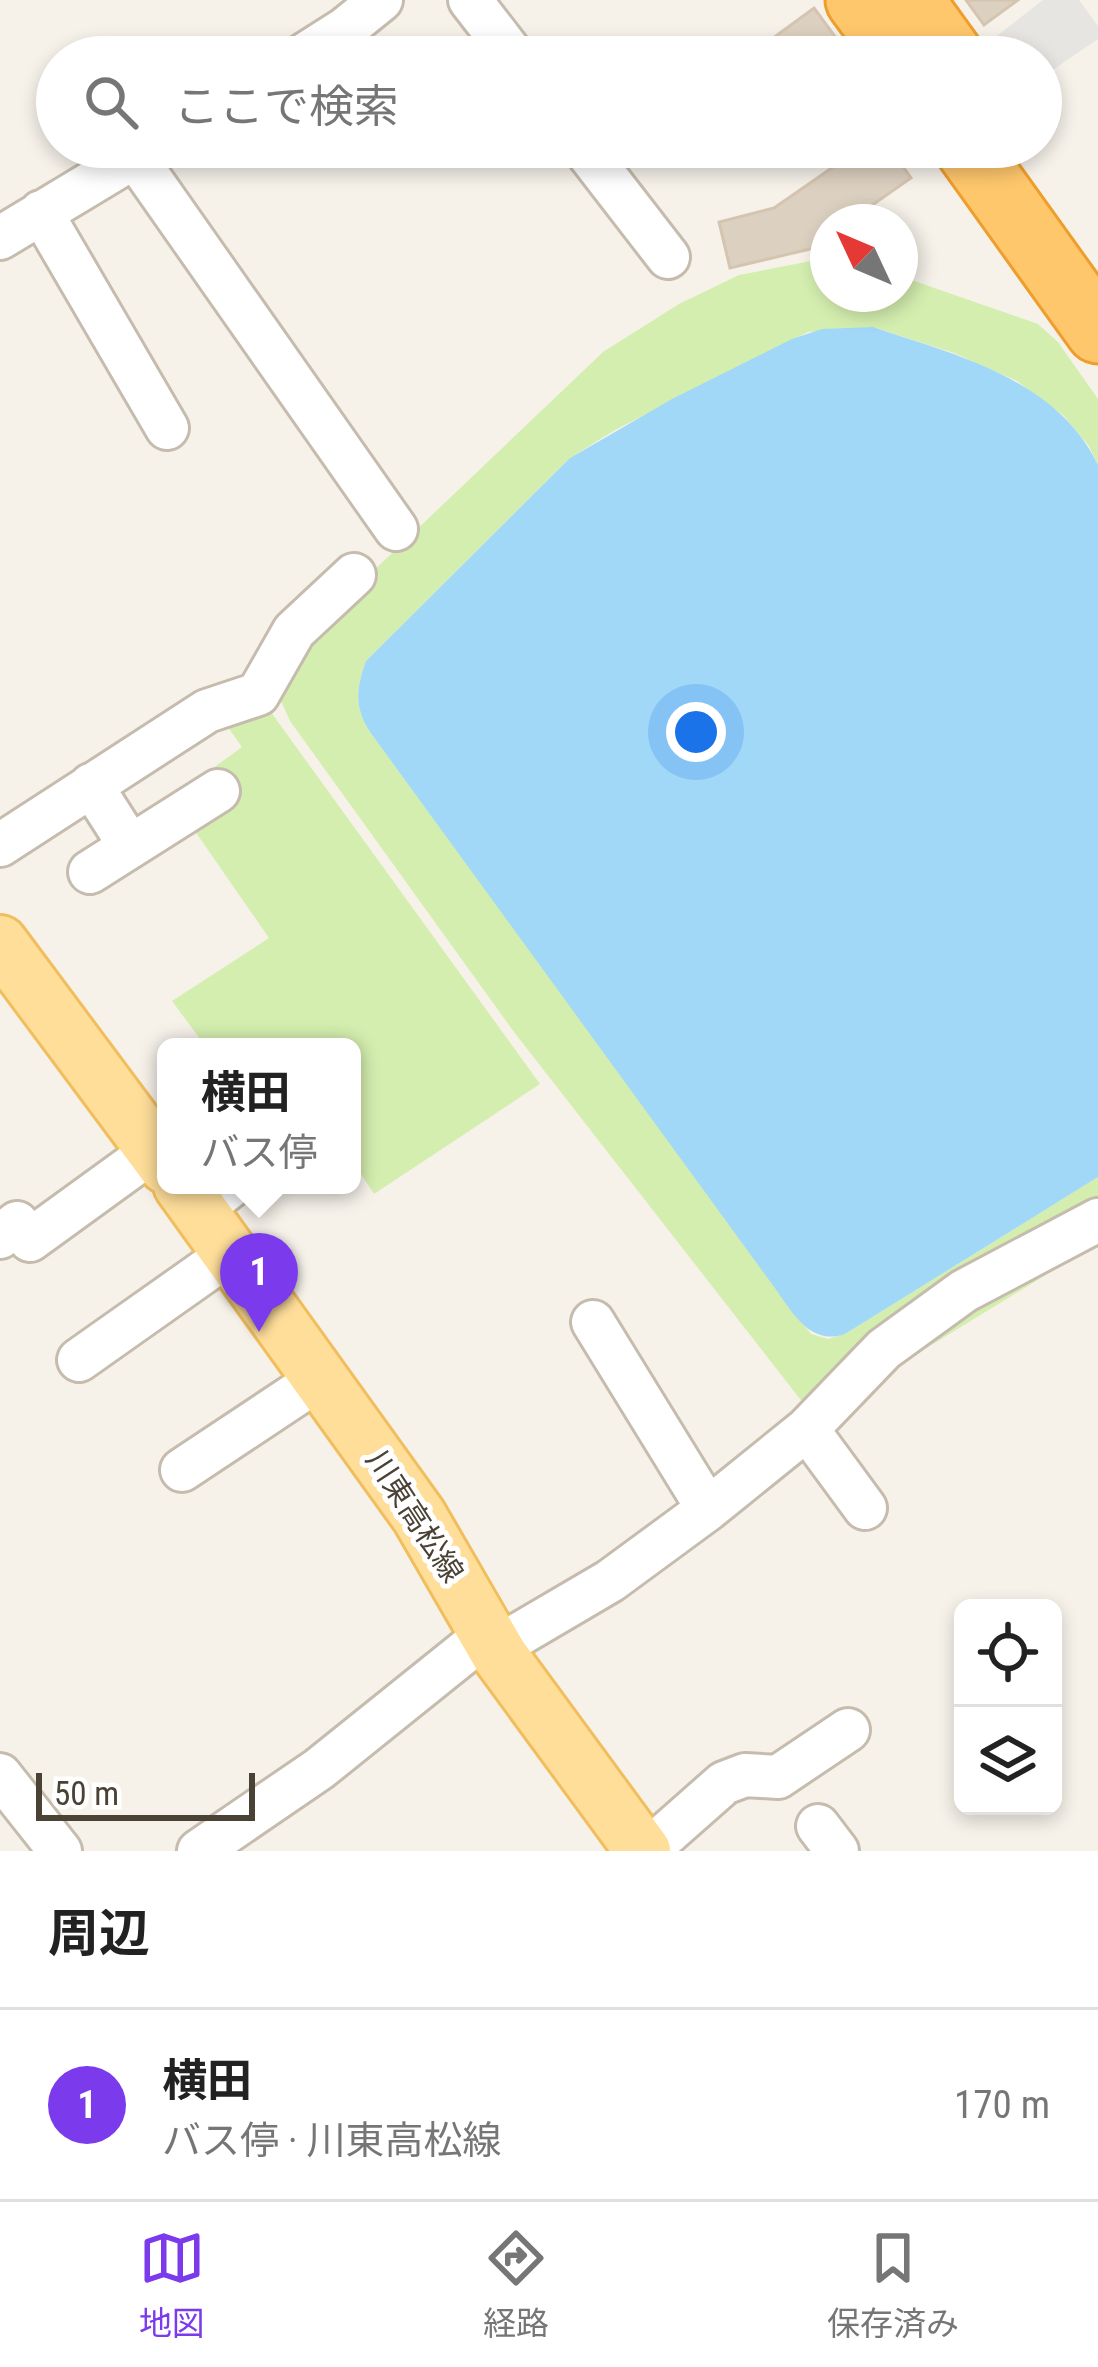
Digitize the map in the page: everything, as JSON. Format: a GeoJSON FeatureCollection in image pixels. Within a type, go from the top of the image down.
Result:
{"type":"FeatureCollection","features":[{"type":"Feature","properties":{"kind":"highway"},"geometry":{"type":"LineString","coordinates":[[858,0],[885,36]]}},
{"type":"Feature","properties":{"kind":"highway"},"geometry":{"type":"LineString","coordinates":[[911,0],[937,36]]}},
{"type":"Feature","properties":{"kind":"highway"},"geometry":{"type":"LineString","coordinates":[[981,168],[1098,331]]}},
{"type":"Feature","properties":{"kind":"highway"},"geometry":{"type":"LineString","coordinates":[[1032,168],[1098,259]]}},
{"type":"Feature","properties":{"kind":"main road","name":"川東高松線"},"geometry":{"type":"LineString","coordinates":[[8,974],[157,1148]]}},
{"type":"Feature","properties":{"kind":"main road","name":"川東高松線"},"geometry":{"type":"LineString","coordinates":[[196,1194],[419,1516],[492,1641],[645,1851]]}},
{"type":"Feature","properties":{"kind":"street"},"geometry":{"type":"LineString","coordinates":[[334,36],[381,0]]}},
{"type":"Feature","properties":{"kind":"street"},"geometry":{"type":"LineString","coordinates":[[470,0],[498,36]]}},
{"type":"Feature","properties":{"kind":"street"},"geometry":{"type":"LineString","coordinates":[[0,238],[116,168]]}},
{"type":"Feature","properties":{"kind":"street"},"geometry":{"type":"LineString","coordinates":[[154,168],[396,530]]}},
{"type":"Feature","properties":{"kind":"street"},"geometry":{"type":"LineString","coordinates":[[599,168],[668,257]]}},
{"type":"Feature","properties":{"kind":"street"},"geometry":{"type":"LineString","coordinates":[[41,212],[167,428]]}},
{"type":"Feature","properties":{"kind":"street"},"geometry":{"type":"LineString","coordinates":[[0,845],[208,712],[258,694],[294,631],[354,575]]}},
{"type":"Feature","properties":{"kind":"street"},"geometry":{"type":"LineString","coordinates":[[91,785],[130,846]]}},
{"type":"Feature","properties":{"kind":"street"},"geometry":{"type":"LineString","coordinates":[[90,872],[218,790]]}},
{"type":"Feature","properties":{"kind":"street"},"geometry":{"type":"LineString","coordinates":[[0,1237],[17,1223],[30,1240],[184,1194]]}},
{"type":"Feature","properties":{"kind":"street"},"geometry":{"type":"LineString","coordinates":[[79,1360],[192,1194]]}},
{"type":"Feature","properties":{"kind":"street"},"geometry":{"type":"LineString","coordinates":[[200,1851],[492,1641],[610,1581],[807,1429],[884,1349],[964,1291],[1098,1220]]}},
{"type":"Feature","properties":{"kind":"street"},"geometry":{"type":"LineString","coordinates":[[593,1322],[708,1509]]}},
{"type":"Feature","properties":{"kind":"street"},"geometry":{"type":"LineString","coordinates":[[182,1470],[322,1376]]}},
{"type":"Feature","properties":{"kind":"street"},"geometry":{"type":"LineString","coordinates":[[807,1429],[865,1508]]}},
{"type":"Feature","properties":{"kind":"street"},"geometry":{"type":"LineString","coordinates":[[645,1851],[724,1783],[745,1775],[778,1777],[848,1730]]}},
{"type":"Feature","properties":{"kind":"street"},"geometry":{"type":"LineString","coordinates":[[0,1775],[60,1851]]}},
{"type":"Feature","properties":{"kind":"green space"},"geometry":{"type":"Polygon","coordinates":[[[810,261],[810,312],[918,312],[918,282],[1038,324],[1058,342],[1098,399],[1098,465],[1064,416],[1017,381],[954,353],[873,327],[808,332],[615,430],[570,458],[366,661],[358,698],[370,732],[811,1334],[828,1339],[845,1334],[1098,1177],[1098,1243],[902,1363],[837,1413],[807,1408],[514,1032],[290,721],[276,690],[326,616],[603,352],[679,304],[739,275],[810,261]]]}},
{"type":"Feature","properties":{"kind":"green space"},"geometry":{"type":"Polygon","coordinates":[[[268,708],[540,1084],[374,1194],[361,1174],[361,1038],[199,1038],[172,1001],[269,938],[172,798],[242,747],[222,719],[268,708]]]}},
{"type":"Feature","properties":{"kind":"shaded area"},"geometry":{"type":"Polygon","coordinates":[[[1043,0],[1079,0],[1098,26],[1098,39],[1062,64],[1062,36],[997,36],[1043,0]]]}},
{"type":"Feature","properties":{"kind":"water"},"geometry":{"type":"Polygon","coordinates":[[[873,327],[970,360],[1031,391],[1080,436],[1098,465],[1098,1177],[845,1334],[832,1337],[810,1330],[792,1312],[370,732],[358,698],[366,661],[570,458],[672,399],[792,339],[822,329],[873,327]]]}},
{"type":"Feature","properties":{"kind":"building"},"geometry":{"type":"Polygon","coordinates":[[[966,0],[1018,0],[984,25],[966,0]]]}},
{"type":"Feature","properties":{"kind":"building"},"geometry":{"type":"Polygon","coordinates":[[[814,8],[835,36],[776,36],[814,8]]]}},
{"type":"Feature","properties":{"kind":"building"},"geometry":{"type":"Polygon","coordinates":[[[832,168],[904,168],[911,178],[874,204],[810,204],[810,249],[730,268],[719,222],[774,208],[832,168]]]}},
{"type":"Feature","properties":{"kind":"place","name":"横田"},"geometry":{"type":"Point","coordinates":[259,1332]}}]}
